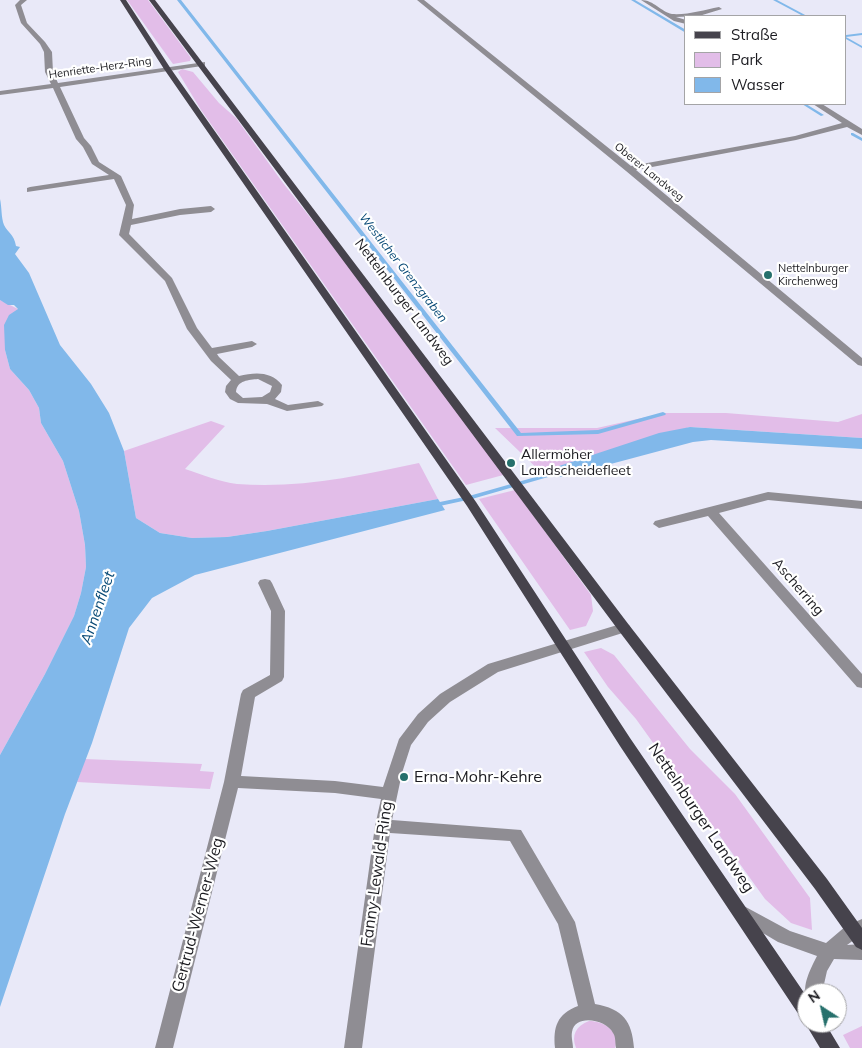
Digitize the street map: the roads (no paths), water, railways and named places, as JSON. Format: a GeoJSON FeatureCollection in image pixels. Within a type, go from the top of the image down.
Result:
{"type":"FeatureCollection","features":[{"type":"Feature","properties":{"kind":"main road","name":"Nettelnburger Landweg"},"geometry":{"type":"LineString","coordinates":[[123,0],[168,69],[472,505],[625,742],[797,997]]}},
{"type":"Feature","properties":{"kind":"main road","name":"Nettelnburger Landweg"},"geometry":{"type":"LineString","coordinates":[[152,0],[202,64],[624,628],[859,933]]}},
{"type":"Feature","properties":{"kind":"main road"},"geometry":{"type":"LineString","coordinates":[[821,1033],[831,1048]]}},
{"type":"Feature","properties":{"kind":"street"},"geometry":{"type":"LineString","coordinates":[[24,0],[18,5],[24,23],[34,36],[43,43],[48,52],[49,72],[80,139],[87,146],[96,164],[117,176],[130,205],[124,235],[169,280],[192,329],[210,352],[237,380]]}},
{"type":"Feature","properties":{"kind":"street","name":"Oberer Landweg"},"geometry":{"type":"LineString","coordinates":[[420,0],[629,169],[862,363]]}},
{"type":"Feature","properties":{"kind":"street"},"geometry":{"type":"LineString","coordinates":[[644,0],[676,20],[684,22]]}},
{"type":"Feature","properties":{"kind":"street"},"geometry":{"type":"LineString","coordinates":[[694,15],[719,9]]}},
{"type":"Feature","properties":{"kind":"street"},"geometry":{"type":"LineString","coordinates":[[670,16],[684,15]]}},
{"type":"Feature","properties":{"kind":"street","name":"Henriette-Herz-Ring"},"geometry":{"type":"LineString","coordinates":[[0,93],[202,64]]}},
{"type":"Feature","properties":{"kind":"street"},"geometry":{"type":"LineString","coordinates":[[820,105],[862,133]]}},
{"type":"Feature","properties":{"kind":"street"},"geometry":{"type":"LineString","coordinates":[[629,169],[796,138],[848,124]]}},
{"type":"Feature","properties":{"kind":"street"},"geometry":{"type":"LineString","coordinates":[[30,190],[117,176]]}},
{"type":"Feature","properties":{"kind":"street"},"geometry":{"type":"LineString","coordinates":[[125,223],[180,212],[211,209]]}},
{"type":"Feature","properties":{"kind":"street"},"geometry":{"type":"LineString","coordinates":[[210,352],[252,344]]}},
{"type":"Feature","properties":{"kind":"street"},"geometry":{"type":"LineString","coordinates":[[257,376],[273,380],[277,385],[277,390],[273,396],[266,399],[254,402],[242,401],[233,397],[230,392],[231,386],[237,380],[257,376]]}},
{"type":"Feature","properties":{"kind":"street"},"geometry":{"type":"LineString","coordinates":[[266,399],[288,408],[318,404]]}},
{"type":"Feature","properties":{"kind":"street"},"geometry":{"type":"LineString","coordinates":[[659,524],[768,496],[862,505]]}},
{"type":"Feature","properties":{"kind":"street","name":"Ascherring"},"geometry":{"type":"LineString","coordinates":[[711,511],[862,683]]}},
{"type":"Feature","properties":{"kind":"street","name":"Gertrud-Werner-Weg"},"geometry":{"type":"LineString","coordinates":[[164,1048],[232,782],[248,694],[278,676],[278,611],[265,583]]}},
{"type":"Feature","properties":{"kind":"street"},"geometry":{"type":"LineString","coordinates":[[564,646],[624,628]]}},
{"type":"Feature","properties":{"kind":"street","name":"Fanny-Lewald-Ring"},"geometry":{"type":"LineString","coordinates":[[353,1048],[383,826],[389,794],[404,743],[423,718],[445,698],[493,668],[564,646]]}},
{"type":"Feature","properties":{"kind":"street"},"geometry":{"type":"LineString","coordinates":[[232,782],[335,787],[389,794]]}},
{"type":"Feature","properties":{"kind":"street"},"geometry":{"type":"LineString","coordinates":[[383,826],[515,835],[566,922],[588,1011]]}},
{"type":"Feature","properties":{"kind":"street"},"geometry":{"type":"LineString","coordinates":[[738,909],[775,933],[812,948],[827,951],[862,952]]}},
{"type":"Feature","properties":{"kind":"street","name":"Nettelnburger Landweg"},"geometry":{"type":"LineString","coordinates":[[827,951],[859,933]]}},
{"type":"Feature","properties":{"kind":"street"},"geometry":{"type":"LineString","coordinates":[[816,983],[820,965],[827,951]]}},
{"type":"Feature","properties":{"kind":"street"},"geometry":{"type":"LineString","coordinates":[[564,1048],[563,1028],[569,1019],[588,1011],[599,1012],[609,1016],[621,1028],[627,1046]]}},
{"type":"Feature","properties":{"kind":"water","name":"Annenfleet"},"geometry":{"type":"Polygon","coordinates":[[[0,199],[4,225],[16,246],[20,247],[15,254],[29,273],[60,345],[91,384],[109,413],[124,451],[136,518],[160,533],[192,538],[227,537],[267,531],[438,499],[445,510],[195,575],[152,598],[129,628],[92,743],[65,814],[0,1007],[0,755],[45,674],[74,616],[86,567],[85,545],[79,511],[63,461],[41,423],[39,408],[29,390],[10,369],[5,350],[4,325],[9,315],[18,309],[14,305],[8,305],[0,300],[0,199]]]}},
{"type":"Feature","properties":{"kind":"water"},"geometry":{"type":"Polygon","coordinates":[[[690,427],[862,438],[862,449],[711,440],[693,442],[562,477],[545,476],[556,467],[659,433],[690,427]]]}},
{"type":"Feature","properties":{"kind":"waterway","name":"Westlicher Grenzgraben"},"geometry":{"type":"LineString","coordinates":[[179,0],[519,435],[598,432],[663,414]]}},
{"type":"Feature","properties":{"kind":"waterway"},"geometry":{"type":"LineString","coordinates":[[633,0],[684,31]]}},
{"type":"Feature","properties":{"kind":"waterway"},"geometry":{"type":"LineString","coordinates":[[775,0],[803,15]]}},
{"type":"Feature","properties":{"kind":"waterway"},"geometry":{"type":"LineString","coordinates":[[847,36],[862,34]]}},
{"type":"Feature","properties":{"kind":"waterway"},"geometry":{"type":"LineString","coordinates":[[847,39],[862,47]]}},
{"type":"Feature","properties":{"kind":"waterway"},"geometry":{"type":"LineString","coordinates":[[806,105],[822,115]]}},
{"type":"Feature","properties":{"kind":"waterway"},"geometry":{"type":"LineString","coordinates":[[852,134],[862,140]]}},
{"type":"Feature","properties":{"kind":"waterway","name":"Allermöher Landscheidefleet"},"geometry":{"type":"LineString","coordinates":[[435,505],[470,498],[553,474]]}},
{"type":"Feature","properties":{"kind":"place","name":"Nettelnburger Kirchenweg"},"geometry":{"type":"Point","coordinates":[768,275]}},
{"type":"Feature","properties":{"kind":"place","name":"Allermöher Landscheidefleet"},"geometry":{"type":"Point","coordinates":[511,463]}},
{"type":"Feature","properties":{"kind":"place","name":"Erna-Mohr-Kehre"},"geometry":{"type":"Point","coordinates":[404,777]}}]}
